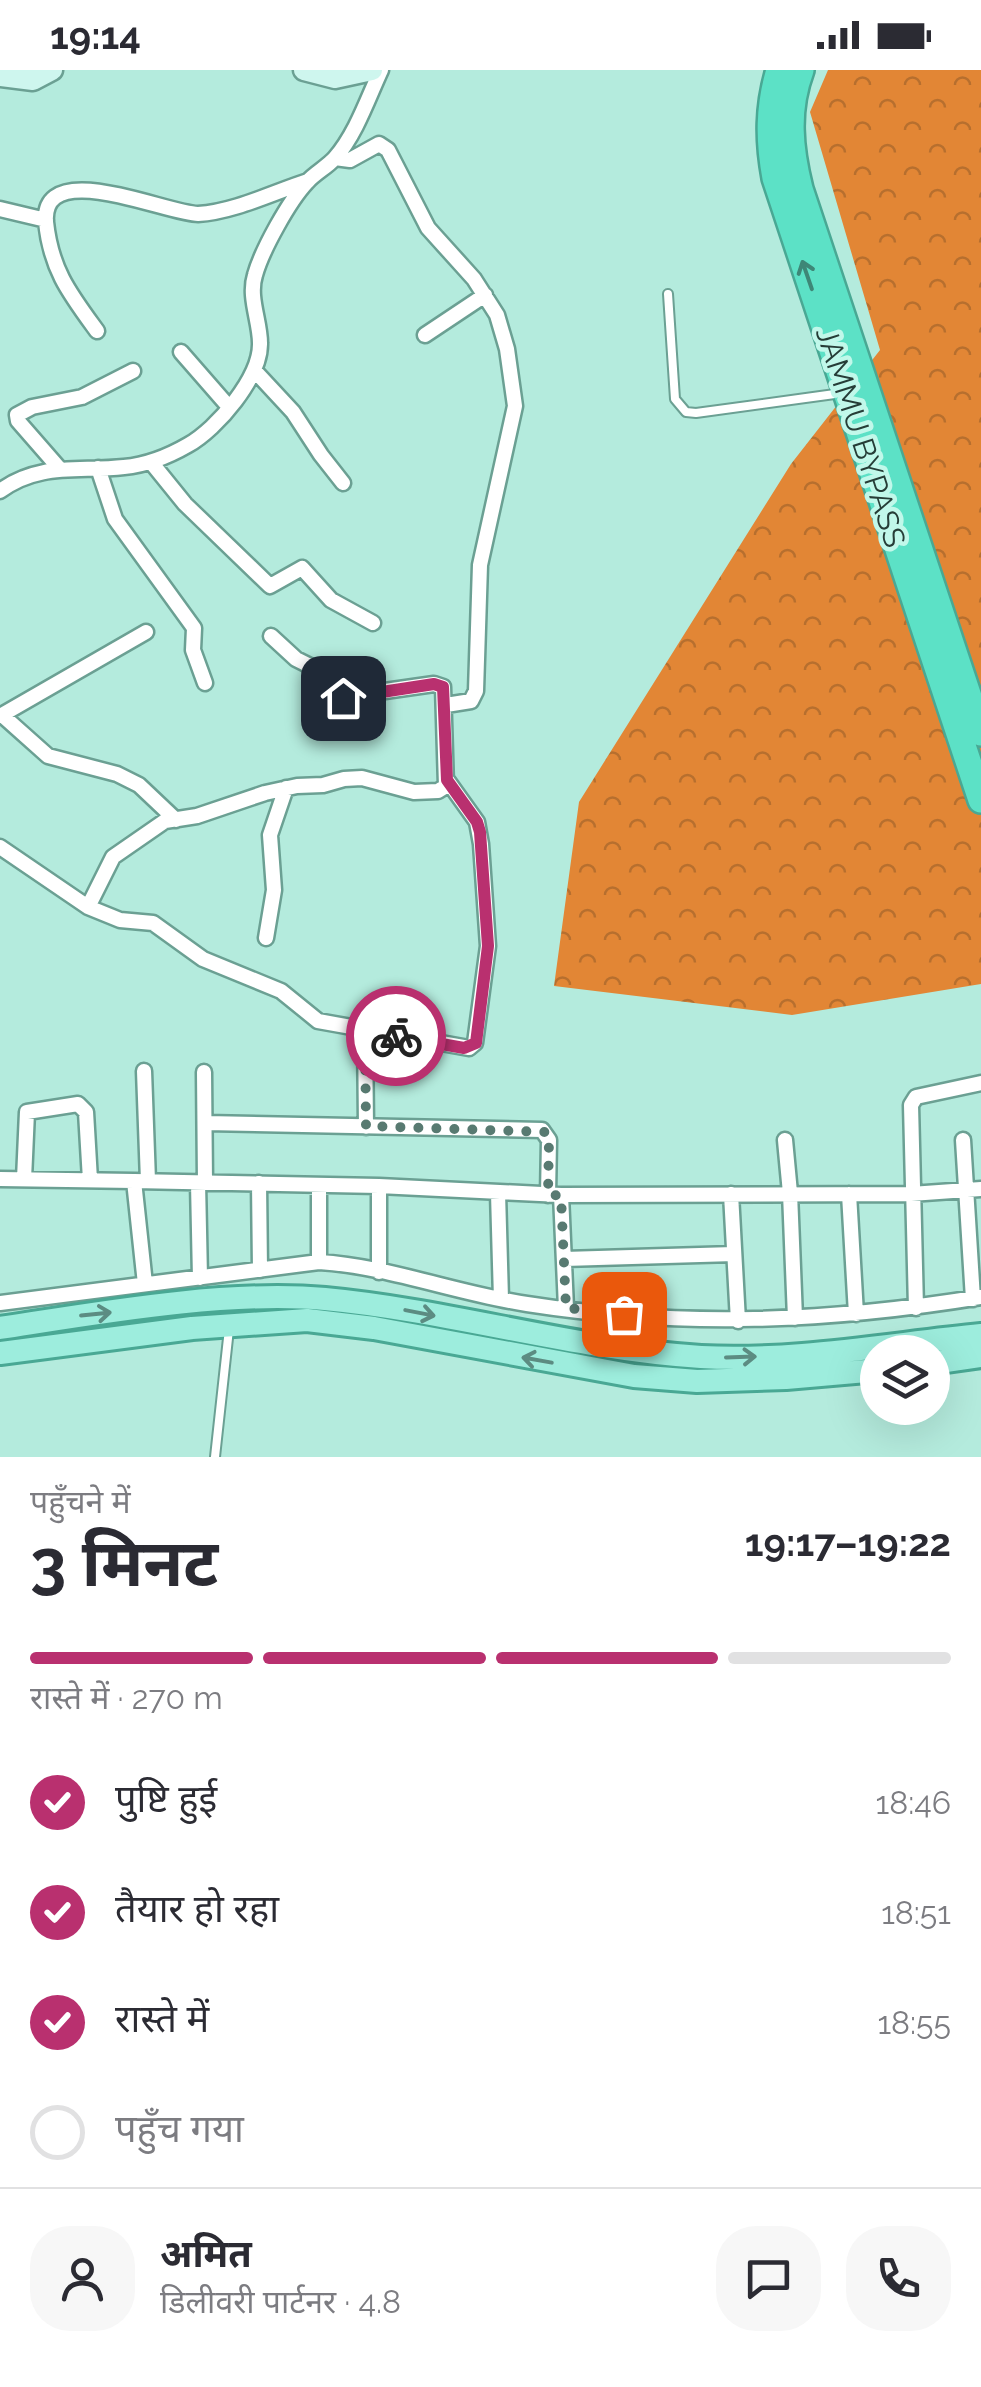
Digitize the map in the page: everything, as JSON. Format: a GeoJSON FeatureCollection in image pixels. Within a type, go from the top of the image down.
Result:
{"type":"FeatureCollection","features":[{"type":"Feature","properties":{"kind":"highway","name":"JAMMU BYPASS"},"geometry":{"type":"LineString","coordinates":[[780,70],[771,103],[769,133],[774,178],[981,800]]}},
{"type":"Feature","properties":{"kind":"highway","name":"JAMMU BYPASS"},"geometry":{"type":"LineString","coordinates":[[801,70],[794,88],[790,123],[800,189],[981,733]]}},
{"type":"Feature","properties":{"kind":"main road"},"geometry":{"type":"LineString","coordinates":[[0,76],[33,80],[52,70]]}},
{"type":"Feature","properties":{"kind":"main road"},"geometry":{"type":"LineString","coordinates":[[304,70],[336,78],[372,70]]}},
{"type":"Feature","properties":{"kind":"main road"},"geometry":{"type":"LineString","coordinates":[[0,1328],[212,1302],[320,1298],[389,1307],[598,1347],[705,1357],[814,1353],[981,1335]]}},
{"type":"Feature","properties":{"kind":"main road"},"geometry":{"type":"LineString","coordinates":[[0,1353],[94,1338],[278,1320],[336,1323],[634,1376],[681,1380],[786,1378],[860,1372]]}},
{"type":"Feature","properties":{"kind":"main road"},"geometry":{"type":"LineString","coordinates":[[950,1360],[981,1356]]}},
{"type":"Feature","properties":{"kind":"street"},"geometry":{"type":"LineString","coordinates":[[0,492],[28,475],[59,468],[151,462],[201,437],[229,408],[254,370],[260,344],[252,292],[254,277],[297,194],[335,158],[381,70]]}},
{"type":"Feature","properties":{"kind":"street"},"geometry":{"type":"LineString","coordinates":[[335,158],[350,160],[375,146],[384,146],[428,228],[484,295],[503,332],[516,406],[480,565],[476,691],[471,700],[446,705]]}},
{"type":"Feature","properties":{"kind":"street"},"geometry":{"type":"LineString","coordinates":[[97,330],[60,281],[46,220],[49,204],[62,191],[98,192],[197,214],[308,181]]}},
{"type":"Feature","properties":{"kind":"street"},"geometry":{"type":"LineString","coordinates":[[0,208],[46,220]]}},
{"type":"Feature","properties":{"kind":"street"},"geometry":{"type":"LineString","coordinates":[[425,335],[484,295]]}},
{"type":"Feature","properties":{"kind":"street"},"geometry":{"type":"LineString","coordinates":[[181,352],[229,408]]}},
{"type":"Feature","properties":{"kind":"street"},"geometry":{"type":"LineString","coordinates":[[254,370],[293,412],[343,483]]}},
{"type":"Feature","properties":{"kind":"street"},"geometry":{"type":"LineString","coordinates":[[59,468],[18,421],[19,412],[82,397],[132,371]]}},
{"type":"Feature","properties":{"kind":"street"},"geometry":{"type":"LineString","coordinates":[[151,462],[185,504],[270,586],[302,568],[331,600],[372,624]]}},
{"type":"Feature","properties":{"kind":"street"},"geometry":{"type":"LineString","coordinates":[[98,468],[115,519],[194,628],[193,650],[205,683]]}},
{"type":"Feature","properties":{"kind":"street"},"geometry":{"type":"LineString","coordinates":[[146,632],[1,716],[48,756],[117,774],[139,786],[176,820]]}},
{"type":"Feature","properties":{"kind":"street"},"geometry":{"type":"LineString","coordinates":[[88,907],[112,857],[157,824],[286,788],[323,786],[354,778],[426,792],[443,789],[447,780],[443,687],[434,684],[337,696],[318,670],[296,660],[271,636]]}},
{"type":"Feature","properties":{"kind":"street"},"geometry":{"type":"LineString","coordinates":[[0,847],[88,907],[120,920],[153,923],[203,959],[281,991],[318,1021],[366,1034],[464,1048],[476,1043],[488,946],[482,844],[477,822],[447,780]]}},
{"type":"Feature","properties":{"kind":"street"},"geometry":{"type":"LineString","coordinates":[[266,938],[274,890],[270,834],[286,788]]}},
{"type":"Feature","properties":{"kind":"street"},"geometry":{"type":"LineString","coordinates":[[366,1034],[366,1126]]}},
{"type":"Feature","properties":{"kind":"street"},"geometry":{"type":"LineString","coordinates":[[144,1071],[141,1181],[145,1284]]}},
{"type":"Feature","properties":{"kind":"street"},"geometry":{"type":"LineString","coordinates":[[200,1278],[204,1072]]}},
{"type":"Feature","properties":{"kind":"street"},"geometry":{"type":"LineString","coordinates":[[916,1308],[911,1106],[916,1097],[981,1083]]}},
{"type":"Feature","properties":{"kind":"street"},"geometry":{"type":"LineString","coordinates":[[24,1180],[27,1112],[78,1104],[86,1112],[90,1180]]}},
{"type":"Feature","properties":{"kind":"street"},"geometry":{"type":"LineString","coordinates":[[206,1123],[542,1130],[549,1140],[566,1308]]}},
{"type":"Feature","properties":{"kind":"street"},"geometry":{"type":"LineString","coordinates":[[784,1140],[796,1318]]}},
{"type":"Feature","properties":{"kind":"street"},"geometry":{"type":"LineString","coordinates":[[0,1302],[319,1262],[348,1264],[500,1300],[738,1321],[856,1314],[977,1298],[973,1189],[963,1140]]}},
{"type":"Feature","properties":{"kind":"street"},"geometry":{"type":"LineString","coordinates":[[0,1179],[379,1186],[555,1195],[911,1194],[973,1189]]}},
{"type":"Feature","properties":{"kind":"street"},"geometry":{"type":"LineString","coordinates":[[259,1183],[260,1270]]}},
{"type":"Feature","properties":{"kind":"street"},"geometry":{"type":"LineString","coordinates":[[319,1185],[319,1262]]}},
{"type":"Feature","properties":{"kind":"street"},"geometry":{"type":"LineString","coordinates":[[379,1186],[379,1272]]}},
{"type":"Feature","properties":{"kind":"street"},"geometry":{"type":"LineString","coordinates":[[498,1192],[500,1300]]}},
{"type":"Feature","properties":{"kind":"street"},"geometry":{"type":"LineString","coordinates":[[731,1194],[738,1321]]}},
{"type":"Feature","properties":{"kind":"street"},"geometry":{"type":"LineString","coordinates":[[849,1194],[856,1314]]}},
{"type":"Feature","properties":{"kind":"street"},"geometry":{"type":"LineString","coordinates":[[564,1259],[734,1254]]}},
{"type":"Feature","properties":{"kind":"lane"},"geometry":{"type":"LineString","coordinates":[[668,294],[675,399],[686,412],[847,392]]}},
{"type":"Feature","properties":{"kind":"lane"},"geometry":{"type":"LineString","coordinates":[[215,1457],[229,1325]]}},
{"type":"Feature","properties":{"kind":"green space"},"geometry":{"type":"Polygon","coordinates":[[[828,70],[981,70],[981,984],[792,1015],[554,986],[579,802],[791,464],[880,350],[810,112],[828,70]]]}},
{"type":"Feature","properties":{"kind":"way so far"},"geometry":{"type":"LineString","coordinates":[[396,1036],[365,1030],[366,1126],[546,1132],[548,1194],[561,1196],[566,1308],[624,1314]]}},
{"type":"Feature","properties":{"kind":"route"},"geometry":{"type":"LineString","coordinates":[[343,698],[434,684],[443,687],[447,780],[477,822],[482,844],[488,946],[476,1043],[464,1048],[396,1036]]}}]}
